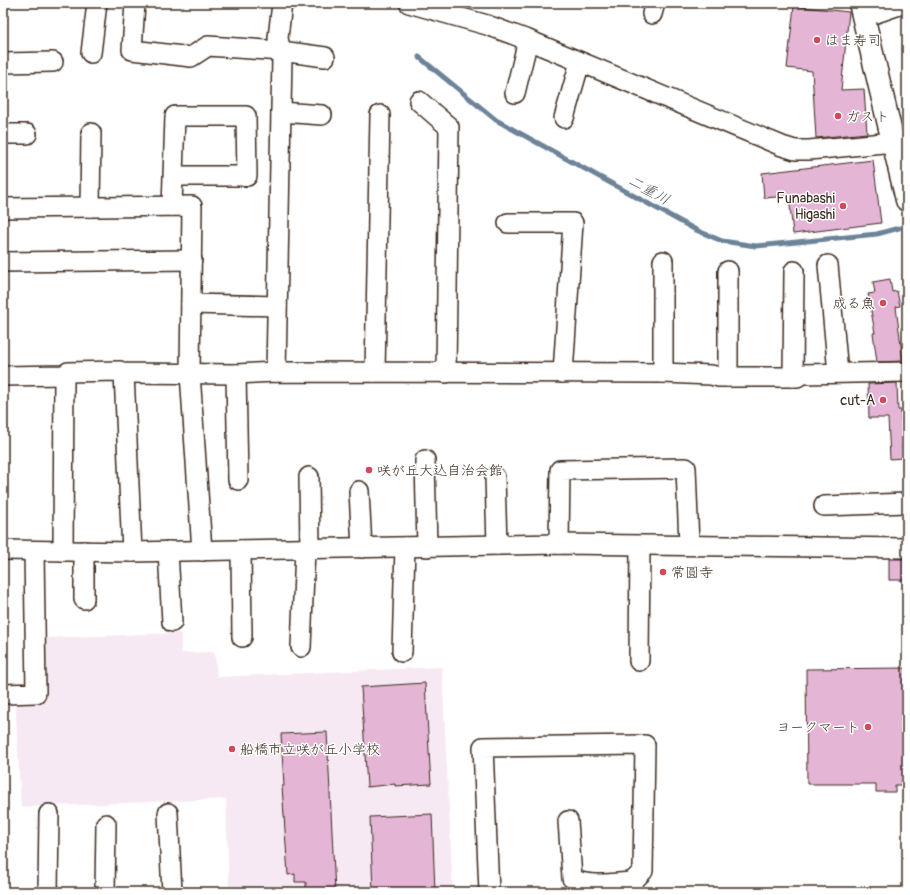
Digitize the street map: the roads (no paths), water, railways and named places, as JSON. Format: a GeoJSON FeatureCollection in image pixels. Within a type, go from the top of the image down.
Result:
{"type":"FeatureCollection","features":[{"type":"Feature","properties":{"kind":"main road"},"geometry":{"type":"LineString","coordinates":[[868,8],[907,200]]}},
{"type":"Feature","properties":{"kind":"street"},"geometry":{"type":"LineString","coordinates":[[91,53],[97,3]]}},
{"type":"Feature","properties":{"kind":"street"},"geometry":{"type":"LineString","coordinates":[[135,3],[132,50],[191,57],[208,46],[281,51],[325,58]]}},
{"type":"Feature","properties":{"kind":"street"},"geometry":{"type":"LineString","coordinates":[[276,372],[282,57],[278,38],[282,3]]}},
{"type":"Feature","properties":{"kind":"street"},"geometry":{"type":"LineString","coordinates":[[409,3],[487,25],[528,40],[782,146],[795,150],[894,142]]}},
{"type":"Feature","properties":{"kind":"street"},"geometry":{"type":"LineString","coordinates":[[868,8],[905,3]]}},
{"type":"Feature","properties":{"kind":"street"},"geometry":{"type":"LineString","coordinates":[[515,93],[528,40]]}},
{"type":"Feature","properties":{"kind":"street"},"geometry":{"type":"LineString","coordinates":[[3,63],[54,62]]}},
{"type":"Feature","properties":{"kind":"street"},"geometry":{"type":"LineString","coordinates":[[564,118],[580,62]]}},
{"type":"Feature","properties":{"kind":"street"},"geometry":{"type":"LineString","coordinates":[[419,100],[449,127],[446,372]]}},
{"type":"Feature","properties":{"kind":"street"},"geometry":{"type":"LineString","coordinates":[[281,112],[322,115]]}},
{"type":"Feature","properties":{"kind":"street"},"geometry":{"type":"LineString","coordinates":[[375,372],[380,115]]}},
{"type":"Feature","properties":{"kind":"street"},"geometry":{"type":"LineString","coordinates":[[172,206],[173,176],[175,116],[246,116],[247,176],[173,176]]}},
{"type":"Feature","properties":{"kind":"street"},"geometry":{"type":"LineString","coordinates":[[90,207],[91,133]]}},
{"type":"Feature","properties":{"kind":"street"},"geometry":{"type":"LineString","coordinates":[[3,134],[27,134]]}},
{"type":"Feature","properties":{"kind":"street"},"geometry":{"type":"LineString","coordinates":[[3,208],[192,206],[190,373],[202,551]]}},
{"type":"Feature","properties":{"kind":"street"},"geometry":{"type":"LineString","coordinates":[[508,223],[573,223],[563,373]]}},
{"type":"Feature","properties":{"kind":"street"},"geometry":{"type":"LineString","coordinates":[[3,262],[192,260]]}},
{"type":"Feature","properties":{"kind":"street"},"geometry":{"type":"LineString","coordinates":[[663,261],[663,373]]}},
{"type":"Feature","properties":{"kind":"street"},"geometry":{"type":"LineString","coordinates":[[828,265],[838,374]]}},
{"type":"Feature","properties":{"kind":"street"},"geometry":{"type":"LineString","coordinates":[[793,377],[794,270]]}},
{"type":"Feature","properties":{"kind":"street"},"geometry":{"type":"LineString","coordinates":[[728,271],[728,377]]}},
{"type":"Feature","properties":{"kind":"street"},"geometry":{"type":"LineString","coordinates":[[191,304],[278,306]]}},
{"type":"Feature","properties":{"kind":"street"},"geometry":{"type":"LineString","coordinates":[[3,376],[64,375],[68,372],[120,371],[124,373],[236,374],[276,372],[663,373],[711,374],[719,377],[797,377],[802,374],[907,372]]}},
{"type":"Feature","properties":{"kind":"street"},"geometry":{"type":"LineString","coordinates":[[124,373],[132,552]]}},
{"type":"Feature","properties":{"kind":"street"},"geometry":{"type":"LineString","coordinates":[[236,374],[238,480]]}},
{"type":"Feature","properties":{"kind":"street"},"geometry":{"type":"LineString","coordinates":[[63,551],[64,375]]}},
{"type":"Feature","properties":{"kind":"street"},"geometry":{"type":"LineString","coordinates":[[425,460],[427,547]]}},
{"type":"Feature","properties":{"kind":"street"},"geometry":{"type":"LineString","coordinates":[[559,544],[560,470],[686,468],[689,546]]}},
{"type":"Feature","properties":{"kind":"street"},"geometry":{"type":"LineString","coordinates":[[301,647],[308,549],[309,477]]}},
{"type":"Feature","properties":{"kind":"street"},"geometry":{"type":"LineString","coordinates":[[495,477],[497,545]]}},
{"type":"Feature","properties":{"kind":"street"},"geometry":{"type":"LineString","coordinates":[[359,491],[362,548]]}},
{"type":"Feature","properties":{"kind":"street"},"geometry":{"type":"LineString","coordinates":[[824,506],[907,503]]}},
{"type":"Feature","properties":{"kind":"street"},"geometry":{"type":"LineString","coordinates":[[3,550],[168,552],[559,544],[907,548]]}},
{"type":"Feature","properties":{"kind":"street"},"geometry":{"type":"LineString","coordinates":[[639,661],[640,545]]}},
{"type":"Feature","properties":{"kind":"street"},"geometry":{"type":"LineString","coordinates":[[402,652],[405,547]]}},
{"type":"Feature","properties":{"kind":"street"},"geometry":{"type":"LineString","coordinates":[[241,550],[242,637]]}},
{"type":"Feature","properties":{"kind":"street"},"geometry":{"type":"LineString","coordinates":[[3,694],[36,693],[34,551]]}},
{"type":"Feature","properties":{"kind":"street"},"geometry":{"type":"LineString","coordinates":[[84,551],[84,599]]}},
{"type":"Feature","properties":{"kind":"street"},"geometry":{"type":"LineString","coordinates":[[168,552],[172,622]]}},
{"type":"Feature","properties":{"kind":"street"},"geometry":{"type":"LineString","coordinates":[[490,892],[483,747],[645,745],[643,871],[632,882],[589,888],[572,878],[568,821]]}},
{"type":"Feature","properties":{"kind":"street"},"geometry":{"type":"LineString","coordinates":[[168,813],[172,892]]}},
{"type":"Feature","properties":{"kind":"street"},"geometry":{"type":"LineString","coordinates":[[48,892],[50,814]]}},
{"type":"Feature","properties":{"kind":"street"},"geometry":{"type":"LineString","coordinates":[[106,824],[106,892]]}},
{"type":"Feature","properties":{"kind":"waterway","name":"二重川"},"geometry":{"type":"LineString","coordinates":[[419,57],[496,120],[696,230],[722,241],[756,246],[877,234],[899,228]]}},
{"type":"Feature","properties":{"kind":"place","name":"はま寿司"},"geometry":{"type":"Point","coordinates":[817,40]}},
{"type":"Feature","properties":{"kind":"place","name":"ガスト"},"geometry":{"type":"Point","coordinates":[838,116]}},
{"type":"Feature","properties":{"kind":"place","name":"Funabashi Higashi"},"geometry":{"type":"Point","coordinates":[843,206]}},
{"type":"Feature","properties":{"kind":"place","name":"成る魚"},"geometry":{"type":"Point","coordinates":[883,303]}},
{"type":"Feature","properties":{"kind":"place","name":"cut-A"},"geometry":{"type":"Point","coordinates":[883,400]}},
{"type":"Feature","properties":{"kind":"place","name":"咲が丘大込自治会館"},"geometry":{"type":"Point","coordinates":[369,470]}},
{"type":"Feature","properties":{"kind":"place","name":"常圓寺"},"geometry":{"type":"Point","coordinates":[663,572]}},
{"type":"Feature","properties":{"kind":"place","name":"ヨークマート"},"geometry":{"type":"Point","coordinates":[868,727]}},
{"type":"Feature","properties":{"kind":"place","name":"船橋市立咲が丘小学校"},"geometry":{"type":"Point","coordinates":[232,749]}}]}
